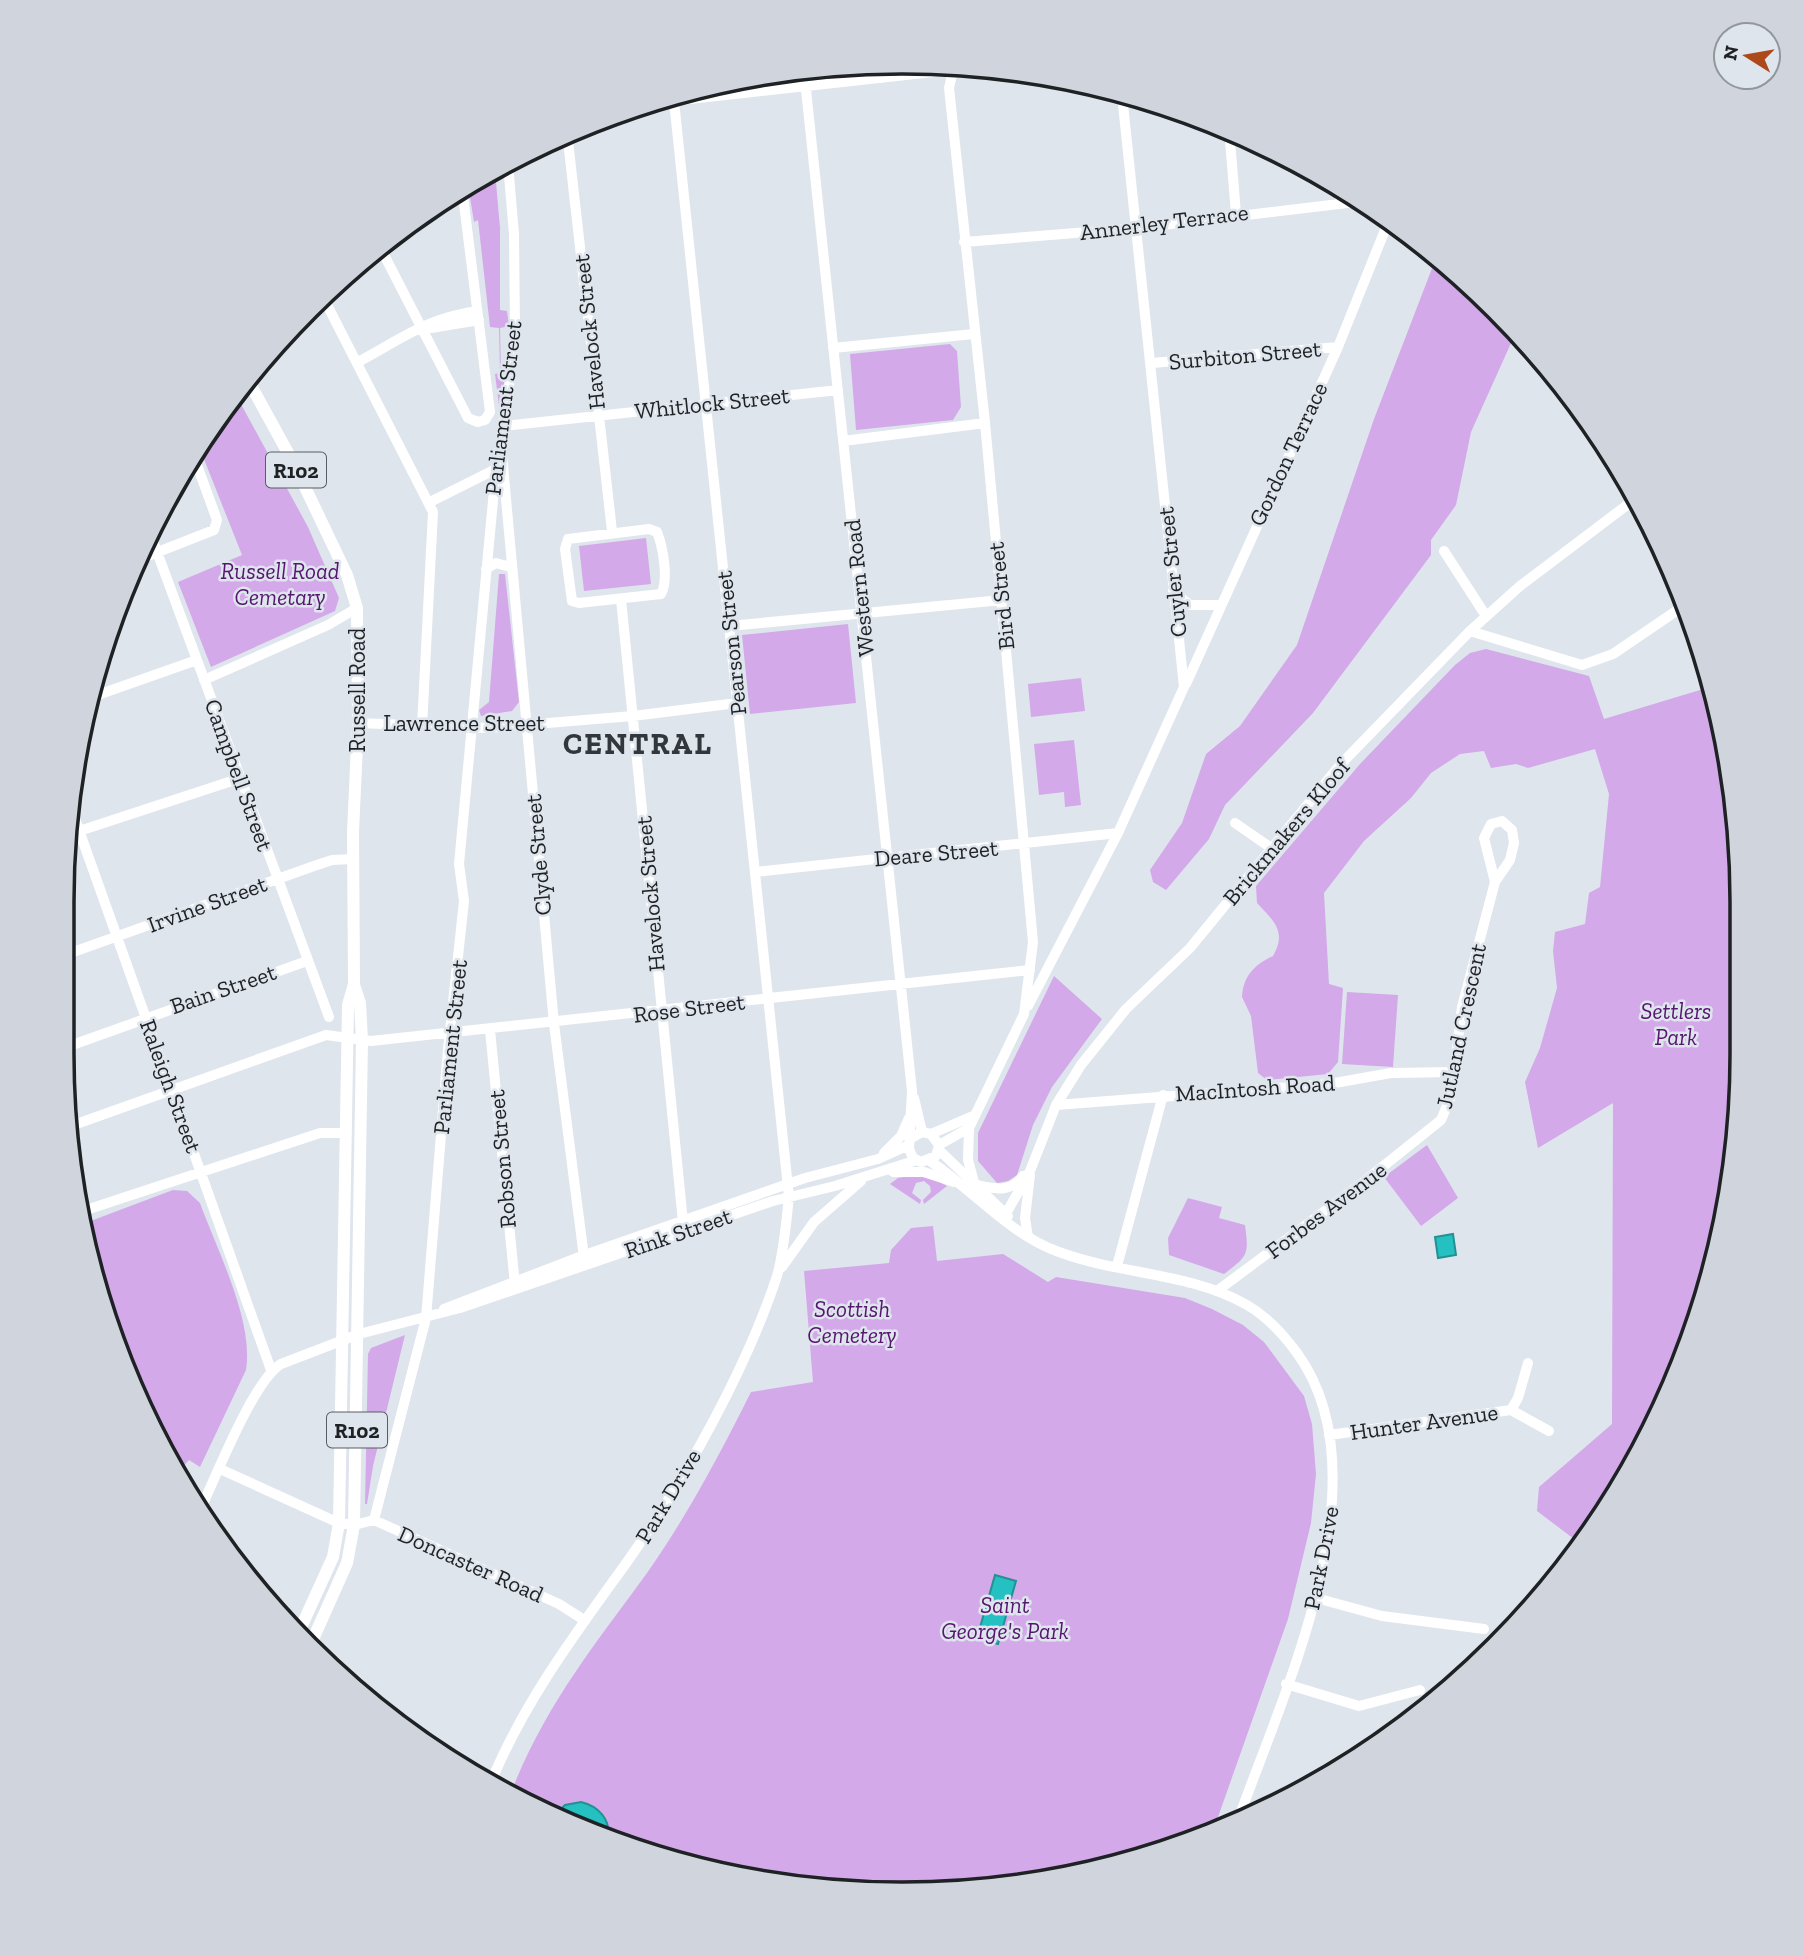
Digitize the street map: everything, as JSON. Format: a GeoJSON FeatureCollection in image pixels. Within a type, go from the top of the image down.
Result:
{"type":"FeatureCollection","features":[{"type":"Feature","properties":{"kind":"main road","name":"Russell Road"},"geometry":{"type":"LineString","coordinates":[[252,388],[347,575],[358,608],[358,723],[353,859],[354,984],[348,1005],[343,1340]]}},
{"type":"Feature","properties":{"kind":"main road","name":"Russell Road"},"geometry":{"type":"LineString","coordinates":[[354,984],[360,1003],[362,1040],[359,1334]]}},
{"type":"Feature","properties":{"kind":"main road","name":"R102"},"geometry":{"type":"LineString","coordinates":[[314,1638],[347,1563],[354,1525],[359,1334]]}},
{"type":"Feature","properties":{"kind":"main road","name":"R102"},"geometry":{"type":"LineString","coordinates":[[302,1625],[333,1557],[339,1523],[343,1340]]}},
{"type":"Feature","properties":{"kind":"street"},"geometry":{"type":"LineString","coordinates":[[708,97],[910,74]]}},
{"type":"Feature","properties":{"kind":"street","name":"Bird Street"},"geometry":{"type":"LineString","coordinates":[[952,75],[949,88],[985,423],[1032,909],[1030,970],[1024,1014],[969,1128]]}},
{"type":"Feature","properties":{"kind":"street","name":"Western Road"},"geometry":{"type":"LineString","coordinates":[[805,80],[912,1091],[910,1141]]}},
{"type":"Feature","properties":{"kind":"street","name":"Cuyler Street"},"geometry":{"type":"LineString","coordinates":[[1123,104],[1184,687]]}},
{"type":"Feature","properties":{"kind":"street","name":"Pearson Street"},"geometry":{"type":"LineString","coordinates":[[674,106],[787,1185]]}},
{"type":"Feature","properties":{"kind":"street"},"geometry":{"type":"LineString","coordinates":[[1230,142],[1236,214]]}},
{"type":"Feature","properties":{"kind":"street","name":"Havelock Street"},"geometry":{"type":"LineString","coordinates":[[568,144],[612,531]]}},
{"type":"Feature","properties":{"kind":"street","name":"Parliament Street"},"geometry":{"type":"LineString","coordinates":[[374,1520],[426,1318],[464,901],[458,863],[485,569],[514,330],[514,234],[509,173]]}},
{"type":"Feature","properties":{"kind":"street"},"geometry":{"type":"LineString","coordinates":[[384,255],[466,414],[478,422],[485,420],[490,412],[463,199]]}},
{"type":"Feature","properties":{"kind":"street","name":"Annerley Terrace"},"geometry":{"type":"LineString","coordinates":[[964,242],[1138,228],[1344,202]]}},
{"type":"Feature","properties":{"kind":"street","name":"Gordon Terrace"},"geometry":{"type":"LineString","coordinates":[[1184,687],[1338,346],[1385,230]]}},
{"type":"Feature","properties":{"kind":"street"},"geometry":{"type":"LineString","coordinates":[[328,305],[430,502],[433,523],[422,726]]}},
{"type":"Feature","properties":{"kind":"street"},"geometry":{"type":"LineString","coordinates":[[358,362],[448,315],[478,315]]}},
{"type":"Feature","properties":{"kind":"street"},"geometry":{"type":"LineString","coordinates":[[833,348],[974,334]]}},
{"type":"Feature","properties":{"kind":"street","name":"Surbiton Street"},"geometry":{"type":"LineString","coordinates":[[1152,363],[1338,346]]}},
{"type":"Feature","properties":{"kind":"street","name":"Whitlock Street"},"geometry":{"type":"LineString","coordinates":[[504,426],[838,390]]}},
{"type":"Feature","properties":{"kind":"street"},"geometry":{"type":"LineString","coordinates":[[843,441],[985,423]]}},
{"type":"Feature","properties":{"kind":"street","name":"Clyde Street"},"geometry":{"type":"LineString","coordinates":[[502,443],[510,568],[554,1024],[584,1261]]}},
{"type":"Feature","properties":{"kind":"street"},"geometry":{"type":"LineString","coordinates":[[150,557],[210,533],[217,525],[197,466]]}},
{"type":"Feature","properties":{"kind":"street"},"geometry":{"type":"LineString","coordinates":[[430,502],[496,469]]}},
{"type":"Feature","properties":{"kind":"street","name":"Brickmakers Kloof"},"geometry":{"type":"LineString","coordinates":[[1005,1216],[1030,1171],[1056,1105],[1096,1044],[1126,1009],[1190,948],[1340,765],[1470,631],[1592,529],[1627,504]]}},
{"type":"Feature","properties":{"kind":"street"},"geometry":{"type":"LineString","coordinates":[[652,529],[658,534],[665,585],[661,594],[576,603],[569,593],[566,541],[574,537],[612,531],[652,529]]}},
{"type":"Feature","properties":{"kind":"street","name":"Campbell Street"},"geometry":{"type":"LineString","coordinates":[[155,545],[329,1017]]}},
{"type":"Feature","properties":{"kind":"street"},"geometry":{"type":"LineString","coordinates":[[1444,551],[1486,616]]}},
{"type":"Feature","properties":{"kind":"street"},"geometry":{"type":"LineString","coordinates":[[485,569],[496,563],[510,568]]}},
{"type":"Feature","properties":{"kind":"street"},"geometry":{"type":"LineString","coordinates":[[1173,591],[1189,605],[1219,605]]}},
{"type":"Feature","properties":{"kind":"street","name":"Havelock Street"},"geometry":{"type":"LineString","coordinates":[[621,599],[683,1227]]}},
{"type":"Feature","properties":{"kind":"street"},"geometry":{"type":"LineString","coordinates":[[729,626],[1002,600]]}},
{"type":"Feature","properties":{"kind":"street"},"geometry":{"type":"LineString","coordinates":[[204,680],[328,625],[358,608]]}},
{"type":"Feature","properties":{"kind":"street"},"geometry":{"type":"LineString","coordinates":[[1470,631],[1582,665],[1613,653],[1676,611]]}},
{"type":"Feature","properties":{"kind":"street"},"geometry":{"type":"LineString","coordinates":[[100,693],[197,660]]}},
{"type":"Feature","properties":{"kind":"street"},"geometry":{"type":"LineString","coordinates":[[1024,1014],[1118,833],[1184,687]]}},
{"type":"Feature","properties":{"kind":"street","name":"Lawrence Street"},"geometry":{"type":"LineString","coordinates":[[358,723],[471,728],[526,726],[737,703]]}},
{"type":"Feature","properties":{"kind":"street"},"geometry":{"type":"LineString","coordinates":[[79,831],[241,778]]}},
{"type":"Feature","properties":{"kind":"street","name":"Jutland Crescent"},"geometry":{"type":"LineString","coordinates":[[1434,1127],[1451,1096],[1462,1007],[1495,882],[1510,860],[1514,843],[1513,830],[1502,821],[1491,824],[1484,838],[1495,882]]}},
{"type":"Feature","properties":{"kind":"street"},"geometry":{"type":"LineString","coordinates":[[1235,823],[1271,848]]}},
{"type":"Feature","properties":{"kind":"street","name":"Raleigh Street"},"geometry":{"type":"LineString","coordinates":[[77,826],[173,1088],[271,1370]]}},
{"type":"Feature","properties":{"kind":"street","name":"Deare Street"},"geometry":{"type":"LineString","coordinates":[[755,872],[1118,833]]}},
{"type":"Feature","properties":{"kind":"street","name":"Irvine Street"},"geometry":{"type":"LineString","coordinates":[[74,952],[332,860],[353,859]]}},
{"type":"Feature","properties":{"kind":"street","name":"Bain Street"},"geometry":{"type":"LineString","coordinates":[[74,1044],[146,1016],[307,961]]}},
{"type":"Feature","properties":{"kind":"street","name":"Rose Street"},"geometry":{"type":"LineString","coordinates":[[77,1125],[327,1035],[362,1040],[490,1030],[900,982],[1030,970]]}},
{"type":"Feature","properties":{"kind":"street","name":"Robson Street"},"geometry":{"type":"LineString","coordinates":[[490,1030],[515,1285]]}},
{"type":"Feature","properties":{"kind":"street","name":"MacIntosh Road"},"geometry":{"type":"LineString","coordinates":[[1056,1105],[1329,1084],[1391,1073],[1453,1072]]}},
{"type":"Feature","properties":{"kind":"street","name":"Western Road"},"geometry":{"type":"LineString","coordinates":[[912,1091],[927,1133]]}},
{"type":"Feature","properties":{"kind":"street"},"geometry":{"type":"LineString","coordinates":[[1117,1266],[1163,1095]]}},
{"type":"Feature","properties":{"kind":"street"},"geometry":{"type":"LineString","coordinates":[[878,1158],[901,1136],[910,1114]]}},
{"type":"Feature","properties":{"kind":"street"},"geometry":{"type":"LineString","coordinates":[[969,1128],[939,1147],[930,1161],[917,1160],[910,1154],[910,1141],[976,1114]]}},
{"type":"Feature","properties":{"kind":"street","name":"Forbes Avenue"},"geometry":{"type":"LineString","coordinates":[[1217,1291],[1434,1127]]}},
{"type":"Feature","properties":{"kind":"street"},"geometry":{"type":"LineString","coordinates":[[969,1128],[968,1160],[975,1183],[1003,1189],[1011,1187],[1022,1178],[1036,1155]]}},
{"type":"Feature","properties":{"kind":"street"},"geometry":{"type":"LineString","coordinates":[[88,1209],[320,1133],[346,1133]]}},
{"type":"Feature","properties":{"kind":"street"},"geometry":{"type":"LineString","coordinates":[[927,1133],[939,1147]]}},
{"type":"Feature","properties":{"kind":"street","name":"Rink Street"},"geometry":{"type":"LineString","coordinates":[[271,1370],[359,1334],[426,1318],[683,1227],[787,1185],[878,1158],[910,1141]]}},
{"type":"Feature","properties":{"kind":"street","name":"Park Drive"},"geometry":{"type":"LineString","coordinates":[[939,1147],[1014,1226],[1028,1237],[1059,1252],[1179,1279],[1217,1291],[1250,1306],[1287,1339],[1318,1391],[1329,1435],[1333,1501],[1330,1532],[1316,1598],[1242,1808]]}},
{"type":"Feature","properties":{"kind":"street","name":"Rink Street"},"geometry":{"type":"LineString","coordinates":[[683,1227],[876,1175],[917,1160]]}},
{"type":"Feature","properties":{"kind":"street","name":"Park Drive"},"geometry":{"type":"LineString","coordinates":[[930,1161],[1005,1216]]}},
{"type":"Feature","properties":{"kind":"street"},"geometry":{"type":"LineString","coordinates":[[1028,1237],[1025,1218],[1030,1171]]}},
{"type":"Feature","properties":{"kind":"street"},"geometry":{"type":"LineString","coordinates":[[876,1175],[924,1172],[961,1185]]}},
{"type":"Feature","properties":{"kind":"street"},"geometry":{"type":"LineString","coordinates":[[777,1275],[792,1248],[814,1222],[864,1178]]}},
{"type":"Feature","properties":{"kind":"street","name":"Park Drive"},"geometry":{"type":"LineString","coordinates":[[494,1776],[531,1699],[648,1532],[691,1460],[738,1368],[777,1275],[789,1197],[787,1185]]}},
{"type":"Feature","properties":{"kind":"street","name":"Hunter Avenue"},"geometry":{"type":"LineString","coordinates":[[1329,1435],[1511,1410],[1518,1398],[1528,1363]]}},
{"type":"Feature","properties":{"kind":"street"},"geometry":{"type":"LineString","coordinates":[[204,1501],[256,1393],[271,1370]]}},
{"type":"Feature","properties":{"kind":"street"},"geometry":{"type":"LineString","coordinates":[[1511,1410],[1549,1432]]}},
{"type":"Feature","properties":{"kind":"street"},"geometry":{"type":"LineString","coordinates":[[220,1469],[339,1523],[354,1525]]}},
{"type":"Feature","properties":{"kind":"street","name":"Doncaster Road"},"geometry":{"type":"LineString","coordinates":[[354,1525],[374,1520],[559,1604],[584,1620]]}},
{"type":"Feature","properties":{"kind":"street"},"geometry":{"type":"LineString","coordinates":[[1316,1598],[1382,1616],[1484,1629]]}},
{"type":"Feature","properties":{"kind":"street"},"geometry":{"type":"LineString","coordinates":[[1286,1684],[1359,1706],[1420,1690]]}},
{"type":"Feature","properties":{"kind":"green space"},"geometry":{"type":"Polygon","coordinates":[[[496,180],[500,228],[500,310],[507,311],[509,326],[500,328],[501,374],[506,374],[502,406],[499,406],[495,374],[500,373],[499,328],[490,327],[478,220],[474,222],[470,195],[496,180]]]}},
{"type":"Feature","properties":{"kind":"green space"},"geometry":{"type":"Polygon","coordinates":[[[1433,267],[1487,316],[1511,342],[1471,432],[1456,505],[1431,540],[1431,555],[1313,713],[1225,805],[1209,839],[1166,890],[1153,882],[1150,870],[1182,823],[1206,754],[1240,726],[1297,645],[1374,419],[1433,267]]]}},
{"type":"Feature","properties":{"kind":"green space"},"geometry":{"type":"Polygon","coordinates":[[[950,344],[957,351],[961,407],[953,420],[856,430],[850,354],[950,344]]]}},
{"type":"Feature","properties":{"kind":"green space","name":"Russell Road Cemetary"},"geometry":{"type":"Polygon","coordinates":[[[240,403],[308,527],[339,598],[335,611],[211,667],[178,582],[242,555],[203,457],[240,403]]]}},
{"type":"Feature","properties":{"kind":"green space"},"geometry":{"type":"Polygon","coordinates":[[[646,538],[651,584],[584,591],[579,546],[646,538]]]}},
{"type":"Feature","properties":{"kind":"green space"},"geometry":{"type":"Polygon","coordinates":[[[499,574],[505,574],[519,702],[512,711],[481,716],[479,710],[489,702],[499,574]]]}},
{"type":"Feature","properties":{"kind":"green space"},"geometry":{"type":"Polygon","coordinates":[[[848,624],[856,703],[750,714],[742,635],[848,624]]]}},
{"type":"Feature","properties":{"kind":"green space","name":"Settlers Park"},"geometry":{"type":"Polygon","coordinates":[[[1486,649],[1589,676],[1604,719],[1702,690],[1714,740],[1722,793],[1730,902],[1730,1055],[1728,1109],[1714,1216],[1686,1321],[1666,1371],[1619,1469],[1573,1538],[1537,1511],[1539,1487],[1612,1424],[1613,1103],[1538,1148],[1525,1082],[1540,1048],[1557,988],[1553,951],[1555,932],[1585,924],[1589,893],[1600,887],[1609,794],[1595,749],[1528,768],[1516,764],[1491,768],[1484,751],[1460,754],[1431,773],[1411,798],[1364,841],[1324,893],[1329,984],[1343,988],[1338,1062],[1328,1074],[1267,1080],[1258,1073],[1251,1016],[1242,997],[1248,977],[1256,967],[1273,956],[1279,940],[1277,927],[1257,903],[1256,886],[1360,764],[1455,665],[1470,653],[1486,649]]]}},
{"type":"Feature","properties":{"kind":"green space"},"geometry":{"type":"Polygon","coordinates":[[[1081,678],[1085,711],[1031,717],[1028,684],[1081,678]]]}},
{"type":"Feature","properties":{"kind":"green space"},"geometry":{"type":"Polygon","coordinates":[[[1074,740],[1081,805],[1065,807],[1064,792],[1039,795],[1034,744],[1074,740]]]}},
{"type":"Feature","properties":{"kind":"green space"},"geometry":{"type":"Polygon","coordinates":[[[1054,976],[1102,1019],[1052,1087],[1033,1125],[1017,1175],[1008,1181],[997,1183],[978,1161],[978,1133],[1054,976]]]}},
{"type":"Feature","properties":{"kind":"green space"},"geometry":{"type":"Polygon","coordinates":[[[1347,992],[1398,995],[1393,1067],[1342,1064],[1347,992]]]}},
{"type":"Feature","properties":{"kind":"green space"},"geometry":{"type":"Polygon","coordinates":[[[1427,1145],[1458,1198],[1421,1226],[1384,1177],[1427,1145]]]}},
{"type":"Feature","properties":{"kind":"green space"},"geometry":{"type":"Polygon","coordinates":[[[914,1175],[947,1186],[924,1204],[923,1200],[931,1192],[930,1186],[924,1181],[916,1183],[912,1193],[921,1200],[920,1204],[890,1184],[898,1178],[914,1175]]]}},
{"type":"Feature","properties":{"kind":"green space"},"geometry":{"type":"Polygon","coordinates":[[[173,1190],[187,1191],[200,1203],[239,1308],[247,1351],[246,1370],[200,1467],[189,1460],[183,1467],[159,1421],[117,1321],[90,1221],[173,1190]]]}},
{"type":"Feature","properties":{"kind":"green space"},"geometry":{"type":"Polygon","coordinates":[[[1188,1198],[1222,1207],[1219,1218],[1245,1225],[1245,1254],[1224,1274],[1169,1255],[1168,1238],[1188,1198]]]}},
{"type":"Feature","properties":{"kind":"green space","name":"Saint George's Park"},"geometry":{"type":"Polygon","coordinates":[[[933,1226],[937,1261],[1003,1254],[1048,1282],[1056,1277],[1185,1298],[1212,1309],[1243,1325],[1264,1342],[1304,1396],[1312,1424],[1316,1474],[1311,1523],[1288,1619],[1217,1819],[1168,1839],[1063,1867],[956,1881],[847,1881],[740,1867],[687,1854],[635,1839],[514,1786],[554,1706],[676,1529],[751,1392],[813,1382],[804,1271],[889,1263],[891,1250],[911,1228],[933,1226]]]}},
{"type":"Feature","properties":{"kind":"green space"},"geometry":{"type":"Polygon","coordinates":[[[405,1335],[365,1504],[368,1354],[371,1348],[405,1335]]]}},
{"type":"Feature","properties":{"kind":"water"},"geometry":{"type":"Polygon","coordinates":[[[1453,1234],[1456,1255],[1438,1258],[1435,1237],[1453,1234]]]}},
{"type":"Feature","properties":{"kind":"water"},"geometry":{"type":"Polygon","coordinates":[[[995,1575],[1016,1581],[998,1644],[977,1638],[995,1575]]]}},
{"type":"Feature","properties":{"kind":"water"},"geometry":{"type":"Polygon","coordinates":[[[581,1802],[593,1807],[602,1814],[608,1828],[561,1809],[565,1805],[581,1802]]]}},
{"type":"Feature","properties":{"kind":"district","name":"CENTRAL"},"geometry":{"type":"Point","coordinates":[638,744]}},
{"type":"Feature","properties":{"kind":"park label","name":"Scottish Cemetery"},"geometry":{"type":"Point","coordinates":[852,1322]}}]}
